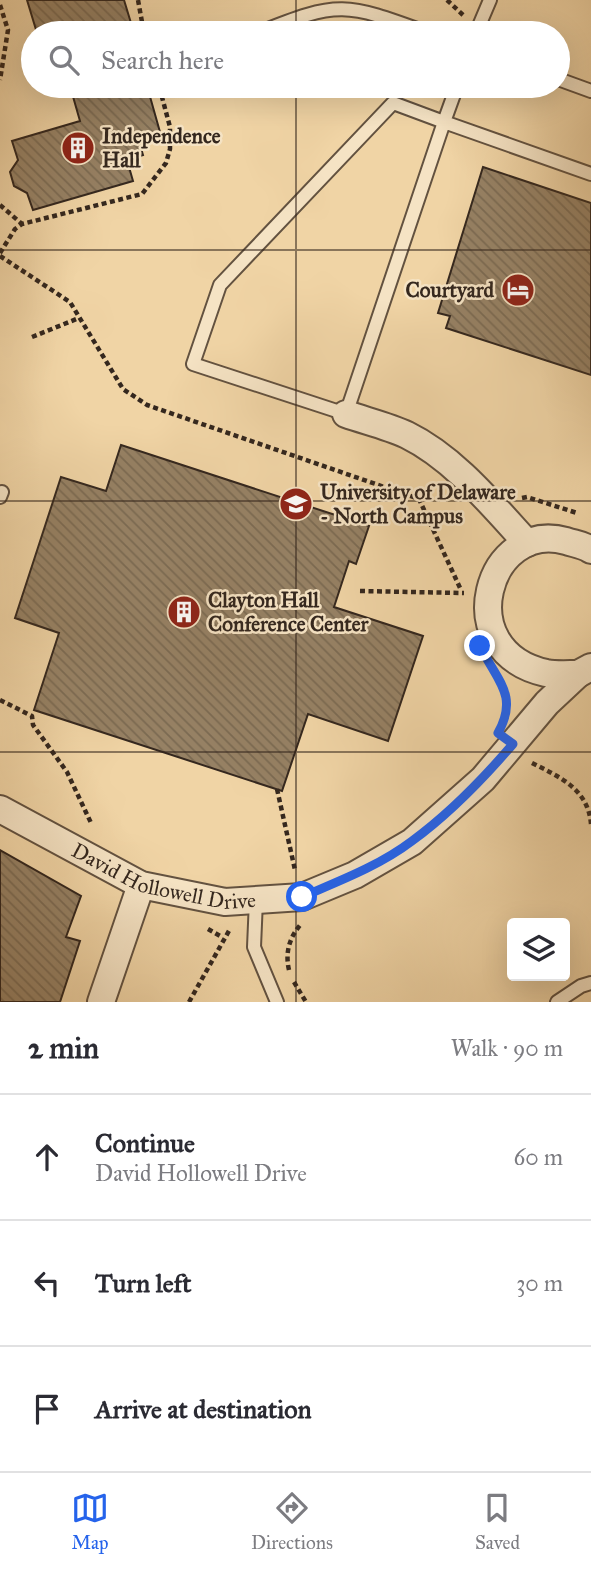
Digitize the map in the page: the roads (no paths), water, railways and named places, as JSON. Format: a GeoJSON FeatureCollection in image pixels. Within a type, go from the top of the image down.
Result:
{"type":"FeatureCollection","features":[{"type":"Feature","properties":{"kind":"street"},"geometry":{"type":"LineString","coordinates":[[346,414],[407,435],[432,452],[480,492],[527,542]]}},
{"type":"Feature","properties":{"kind":"street"},"geometry":{"type":"LineString","coordinates":[[585,671],[548,673],[529,667],[506,653],[492,634],[486,608],[492,582],[505,560],[527,542],[550,537],[591,550]]}},
{"type":"Feature","properties":{"kind":"street","name":"David Hollowell Drive"},"geometry":{"type":"LineString","coordinates":[[0,809],[141,885],[225,902],[302,897],[355,875],[412,842],[483,779],[547,703],[585,671]]}},
{"type":"Feature","properties":{"kind":"street"},"geometry":{"type":"LineString","coordinates":[[101,1002],[141,885]]}},
{"type":"Feature","properties":{"kind":"lane"},"geometry":{"type":"LineString","coordinates":[[481,21],[490,0]]}},
{"type":"Feature","properties":{"kind":"lane"},"geometry":{"type":"LineString","coordinates":[[281,21],[307,7],[339,2],[394,21]]}},
{"type":"Feature","properties":{"kind":"lane"},"geometry":{"type":"LineString","coordinates":[[570,83],[591,91]]}},
{"type":"Feature","properties":{"kind":"lane"},"geometry":{"type":"LineString","coordinates":[[453,98],[444,122],[346,414],[193,364],[220,285],[393,103],[444,122],[591,174]]}},
{"type":"Feature","properties":{"kind":"lane"},"geometry":{"type":"LineString","coordinates":[[256,900],[254,947],[277,1002]]}},
{"type":"Feature","properties":{"kind":"lane"},"geometry":{"type":"LineString","coordinates":[[557,1002],[581,986],[591,983]]}},
{"type":"Feature","properties":{"kind":"place","name":"Independence Hall"},"geometry":{"type":"Point","coordinates":[78,148]}},
{"type":"Feature","properties":{"kind":"place","name":"Courtyard"},"geometry":{"type":"Point","coordinates":[518,290]}},
{"type":"Feature","properties":{"kind":"place","name":"University of Delaware - North Campus"},"geometry":{"type":"Point","coordinates":[296,504]}},
{"type":"Feature","properties":{"kind":"place","name":"Clayton Hall Conference Center"},"geometry":{"type":"Point","coordinates":[184,612]}}]}
